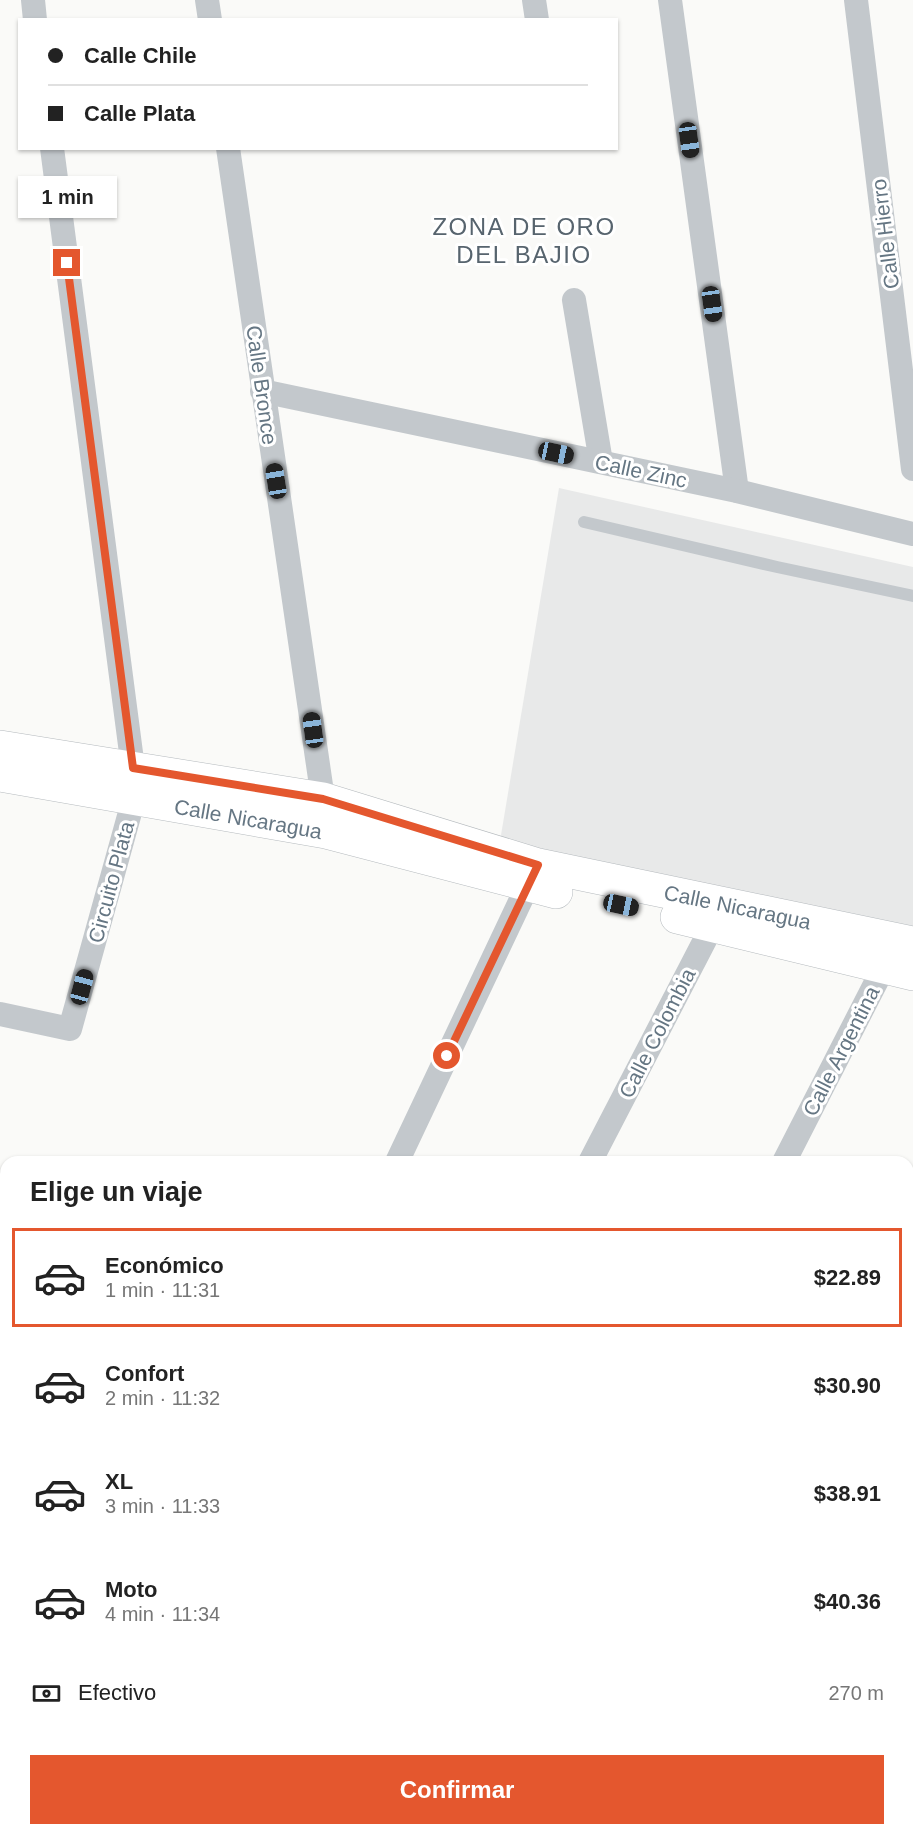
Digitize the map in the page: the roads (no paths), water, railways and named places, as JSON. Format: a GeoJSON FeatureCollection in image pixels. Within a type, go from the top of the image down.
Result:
{"type":"FeatureCollection","features":[{"type":"Feature","properties":{"kind":"main road","name":"Calle Nicaragua"},"geometry":{"type":"LineString","coordinates":[[0,747],[326,832],[718,914],[902,956]]}},
{"type":"Feature","properties":{"kind":"main road","name":"Calle Nicaragua"},"geometry":{"type":"LineString","coordinates":[[0,775],[133,783],[323,799],[533,876]]}},
{"type":"Feature","properties":{"kind":"street"},"geometry":{"type":"LineString","coordinates":[[33,0],[35,18]]}},
{"type":"Feature","properties":{"kind":"street"},"geometry":{"type":"LineString","coordinates":[[207,0],[210,18]]}},
{"type":"Feature","properties":{"kind":"street"},"geometry":{"type":"LineString","coordinates":[[534,0],[537,18]]}},
{"type":"Feature","properties":{"kind":"street"},"geometry":{"type":"LineString","coordinates":[[670,0],[737,491]]}},
{"type":"Feature","properties":{"kind":"street","name":"Calle Hierro"},"geometry":{"type":"LineString","coordinates":[[856,0],[913,469]]}},
{"type":"Feature","properties":{"kind":"street"},"geometry":{"type":"LineString","coordinates":[[52,150],[133,783]]}},
{"type":"Feature","properties":{"kind":"street","name":"Calle Bronce"},"geometry":{"type":"LineString","coordinates":[[228,150],[323,799]]}},
{"type":"Feature","properties":{"kind":"street"},"geometry":{"type":"LineString","coordinates":[[574,300],[601,462]]}},
{"type":"Feature","properties":{"kind":"street","name":"Calle Zinc"},"geometry":{"type":"LineString","coordinates":[[262,390],[737,491],[913,534]]}},
{"type":"Feature","properties":{"kind":"street","name":"Circuito Plata"},"geometry":{"type":"LineString","coordinates":[[0,1014],[70,1029],[133,783]]}},
{"type":"Feature","properties":{"kind":"street"},"geometry":{"type":"LineString","coordinates":[[400,1156],[533,876]]}},
{"type":"Feature","properties":{"kind":"street","name":"Calle Colombia"},"geometry":{"type":"LineString","coordinates":[[593,1156],[718,914]]}},
{"type":"Feature","properties":{"kind":"street","name":"Calle Argentina"},"geometry":{"type":"LineString","coordinates":[[787,1156],[902,956]]}},
{"type":"Feature","properties":{"kind":"lane"},"geometry":{"type":"LineString","coordinates":[[584,522],[913,596]]}},
{"type":"Feature","properties":{"kind":"district","name":"ZONA DE ORO DEL BAJIO"},"geometry":{"type":"Point","coordinates":[524,240]}}]}
